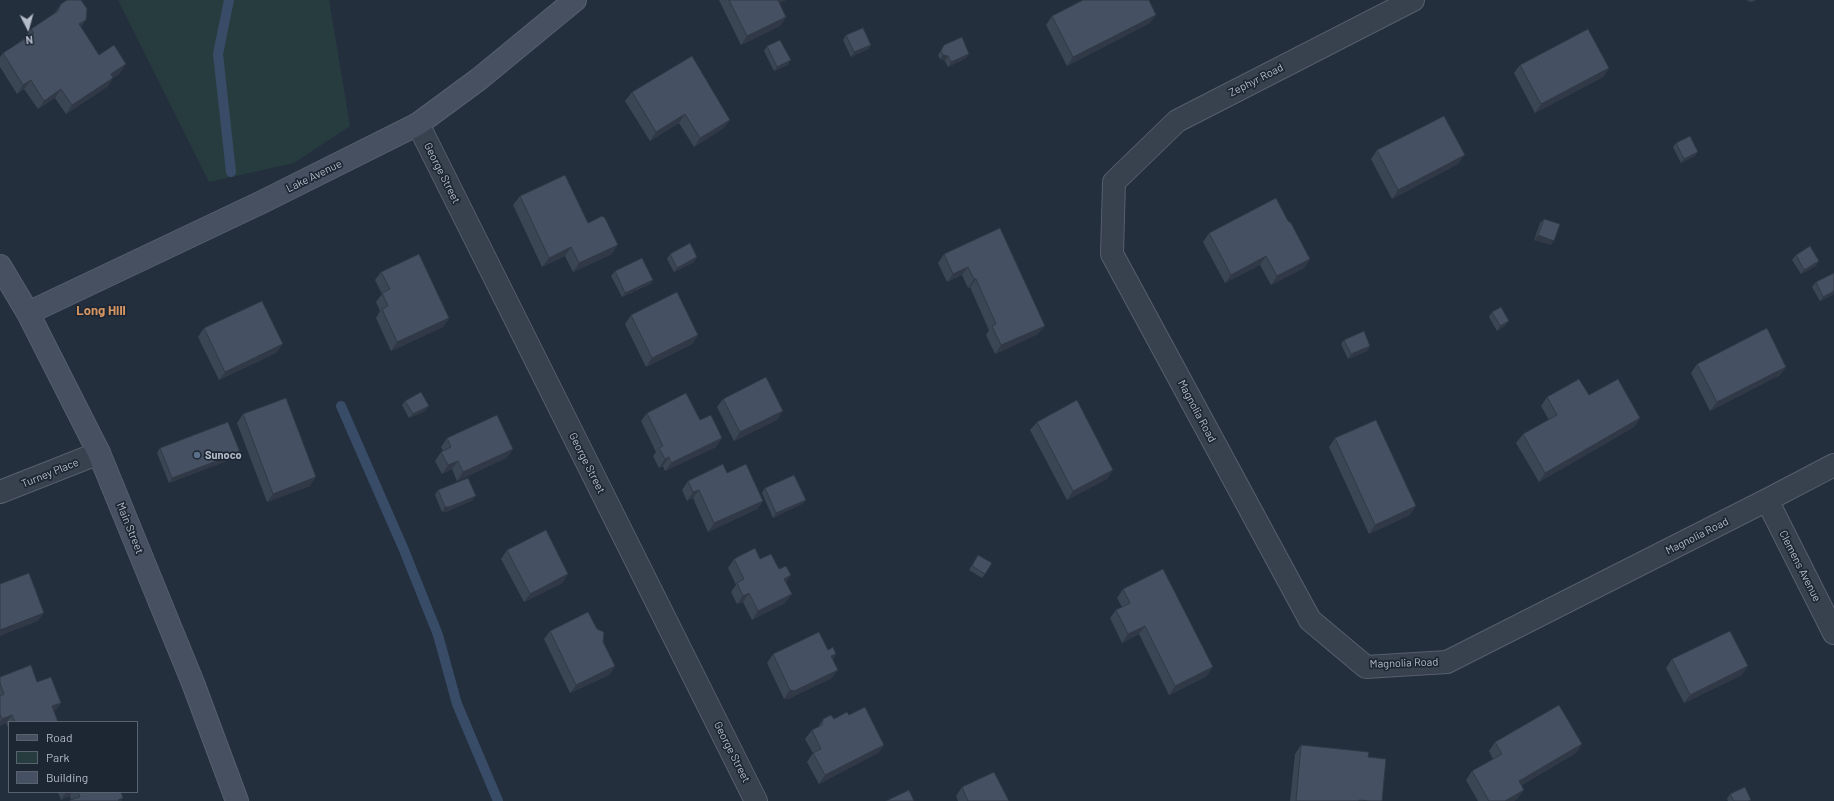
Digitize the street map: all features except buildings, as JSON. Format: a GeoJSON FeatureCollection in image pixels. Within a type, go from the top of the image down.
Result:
{"type":"FeatureCollection","features":[{"type":"Feature","properties":{"kind":"street","name":"Lake Avenue"},"geometry":{"type":"LineString","coordinates":[[28,313],[262,202],[418,124],[479,79],[575,0]]}},
{"type":"Feature","properties":{"kind":"street","name":"Zephyr Road"},"geometry":{"type":"LineString","coordinates":[[1114,182],[1177,121],[1413,0]]}},
{"type":"Feature","properties":{"kind":"street","name":"George Street"},"geometry":{"type":"LineString","coordinates":[[418,124],[756,801]]}},
{"type":"Feature","properties":{"kind":"street","name":"Magnolia Road"},"geometry":{"type":"LineString","coordinates":[[1114,182],[1112,254],[1310,620],[1366,667],[1447,662],[1834,465]]}},
{"type":"Feature","properties":{"kind":"street","name":"Main Street"},"geometry":{"type":"LineString","coordinates":[[0,266],[28,313],[99,453],[193,683],[237,801]]}},
{"type":"Feature","properties":{"kind":"street","name":"Turney Place"},"geometry":{"type":"LineString","coordinates":[[0,492],[99,453]]}},
{"type":"Feature","properties":{"kind":"street","name":"Clemens Avenue"},"geometry":{"type":"LineString","coordinates":[[1767,500],[1834,632]]}},
{"type":"Feature","properties":{"kind":"green space"},"geometry":{"type":"Polygon","coordinates":[[[118,0],[329,0],[350,126],[294,163],[209,182],[118,0]]]}},
{"type":"Feature","properties":{"kind":"waterway"},"geometry":{"type":"LineString","coordinates":[[229,0],[218,54],[231,172]]}},
{"type":"Feature","properties":{"kind":"waterway"},"geometry":{"type":"LineString","coordinates":[[341,406],[404,550],[438,635],[457,704],[498,801]]}},
{"type":"Feature","properties":{"kind":"place","name":"Sunoco"},"geometry":{"type":"Point","coordinates":[197,455]}},
{"type":"Feature","properties":{"kind":"district","name":"Long Hill"},"geometry":{"type":"Point","coordinates":[101,311]}}]}
